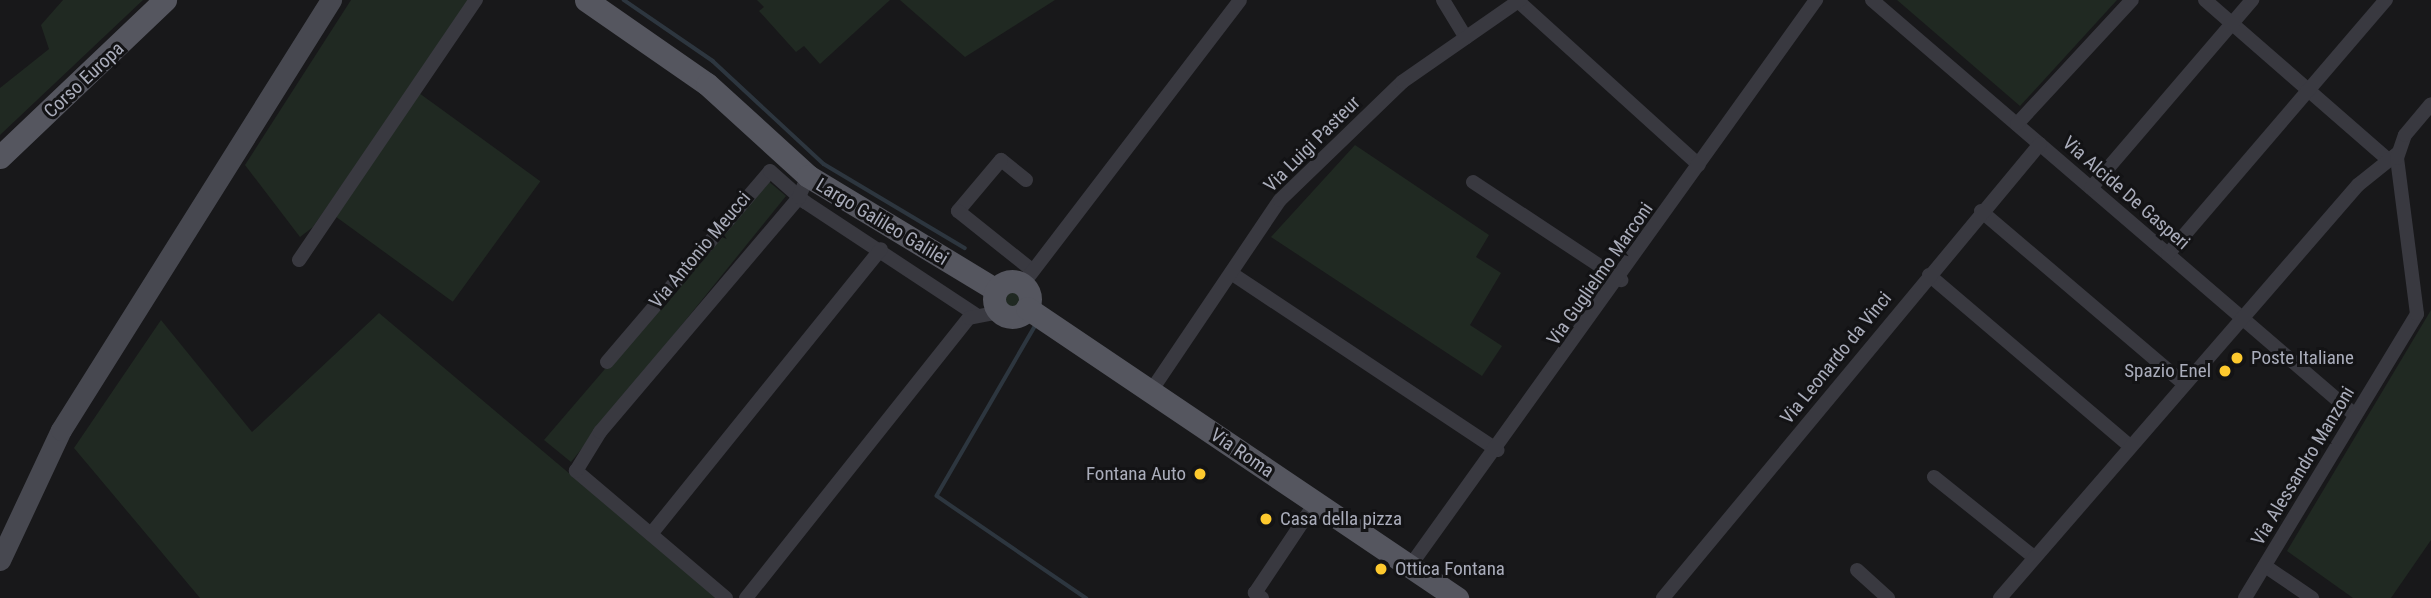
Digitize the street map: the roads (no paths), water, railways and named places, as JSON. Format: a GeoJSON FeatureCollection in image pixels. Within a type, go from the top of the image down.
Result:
{"type":"FeatureCollection","features":[{"type":"Feature","properties":{"kind":"main road","name":"Corso Europa"},"geometry":{"type":"LineString","coordinates":[[0,157],[165,0]]}},
{"type":"Feature","properties":{"kind":"main road","name":"Largo Galileo Galilei"},"geometry":{"type":"LineString","coordinates":[[586,0],[707,84],[774,145],[803,186],[998,301]]}},
{"type":"Feature","properties":{"kind":"main road"},"geometry":{"type":"LineString","coordinates":[[1027,277],[1027,308],[1012,317],[998,301],[1005,282],[1027,277]]}},
{"type":"Feature","properties":{"kind":"main road","name":"Via Roma"},"geometry":{"type":"LineString","coordinates":[[1027,308],[1457,598]]}},
{"type":"Feature","properties":{"kind":"street"},"geometry":{"type":"LineString","coordinates":[[0,560],[61,430],[331,0]]}},
{"type":"Feature","properties":{"kind":"street"},"geometry":{"type":"LineString","coordinates":[[299,260],[476,0]]}},
{"type":"Feature","properties":{"kind":"street"},"geometry":{"type":"LineString","coordinates":[[1026,180],[1001,159],[958,211],[1027,277],[1240,0]]}},
{"type":"Feature","properties":{"kind":"street"},"geometry":{"type":"LineString","coordinates":[[1443,0],[1466,38]]}},
{"type":"Feature","properties":{"kind":"street","name":"Via Guglielmo Marconi"},"geometry":{"type":"LineString","coordinates":[[1410,566],[1621,280],[1816,0]]}},
{"type":"Feature","properties":{"kind":"street","name":"Via Alcide De Gasperi"},"geometry":{"type":"LineString","coordinates":[[1872,0],[2355,415]]}},
{"type":"Feature","properties":{"kind":"street"},"geometry":{"type":"LineString","coordinates":[[2017,124],[2132,0]]}},
{"type":"Feature","properties":{"kind":"street"},"geometry":{"type":"LineString","coordinates":[[2205,0],[2386,159]]}},
{"type":"Feature","properties":{"kind":"street"},"geometry":{"type":"LineString","coordinates":[[2091,188],[2252,0]]}},
{"type":"Feature","properties":{"kind":"street"},"geometry":{"type":"LineString","coordinates":[[2168,254],[2386,0]]}},
{"type":"Feature","properties":{"kind":"street"},"geometry":{"type":"LineString","coordinates":[[1519,1],[1699,165]]}},
{"type":"Feature","properties":{"kind":"street","name":"Via Luigi Pasteur"},"geometry":{"type":"LineString","coordinates":[[1151,391],[1280,200],[1383,99],[1519,1]]}},
{"type":"Feature","properties":{"kind":"street"},"geometry":{"type":"LineString","coordinates":[[2004,597],[2034,557],[2129,445],[2386,159],[2431,104]]}},
{"type":"Feature","properties":{"kind":"street","name":"Via Leonardo da Vinci"},"geometry":{"type":"LineString","coordinates":[[1663,598],[1981,211],[2040,144]]}},
{"type":"Feature","properties":{"kind":"street","name":"Via Alessandro Manzoni"},"geometry":{"type":"LineString","coordinates":[[2245,598],[2417,314],[2386,159]]}},
{"type":"Feature","properties":{"kind":"street","name":"Via Antonio Meucci"},"geometry":{"type":"LineString","coordinates":[[607,362],[764,173],[803,186]]}},
{"type":"Feature","properties":{"kind":"street"},"geometry":{"type":"LineString","coordinates":[[1473,182],[1621,280]]}},
{"type":"Feature","properties":{"kind":"street"},"geometry":{"type":"LineString","coordinates":[[726,598],[576,471],[600,432],[803,186]]}},
{"type":"Feature","properties":{"kind":"street","name":"Largo Galileo Galilei"},"geometry":{"type":"LineString","coordinates":[[803,186],[881,248],[975,314]]}},
{"type":"Feature","properties":{"kind":"street"},"geometry":{"type":"LineString","coordinates":[[1981,211],[2184,384]]}},
{"type":"Feature","properties":{"kind":"street"},"geometry":{"type":"LineString","coordinates":[[651,534],[881,248]]}},
{"type":"Feature","properties":{"kind":"street"},"geometry":{"type":"LineString","coordinates":[[1231,273],[1497,450]]}},
{"type":"Feature","properties":{"kind":"street"},"geometry":{"type":"LineString","coordinates":[[1929,275],[2129,445]]}},
{"type":"Feature","properties":{"kind":"street"},"geometry":{"type":"LineString","coordinates":[[746,598],[975,314],[998,301]]}},
{"type":"Feature","properties":{"kind":"street"},"geometry":{"type":"LineString","coordinates":[[1934,477],[2034,557]]}},
{"type":"Feature","properties":{"kind":"street"},"geometry":{"type":"LineString","coordinates":[[1262,598],[1255,593],[1316,502]]}},
{"type":"Feature","properties":{"kind":"street"},"geometry":{"type":"LineString","coordinates":[[2265,566],[2312,598]]}},
{"type":"Feature","properties":{"kind":"street"},"geometry":{"type":"LineString","coordinates":[[1857,570],[1888,598]]}},
{"type":"Feature","properties":{"kind":"waterway"},"geometry":{"type":"LineString","coordinates":[[624,0],[713,61],[824,164],[965,248]]}},
{"type":"Feature","properties":{"kind":"waterway"},"geometry":{"type":"LineString","coordinates":[[1035,327],[937,496],[1086,598]]}},
{"type":"Feature","properties":{"kind":"place","name":"Poste Italiane"},"geometry":{"type":"Point","coordinates":[2237,358]}},
{"type":"Feature","properties":{"kind":"place","name":"Spazio Enel"},"geometry":{"type":"Point","coordinates":[2225,371]}},
{"type":"Feature","properties":{"kind":"place","name":"Fontana Auto"},"geometry":{"type":"Point","coordinates":[1200,474]}},
{"type":"Feature","properties":{"kind":"place","name":"Casa della pizza"},"geometry":{"type":"Point","coordinates":[1266,519]}},
{"type":"Feature","properties":{"kind":"place","name":"Ottica Fontana"},"geometry":{"type":"Point","coordinates":[1381,569]}}]}
